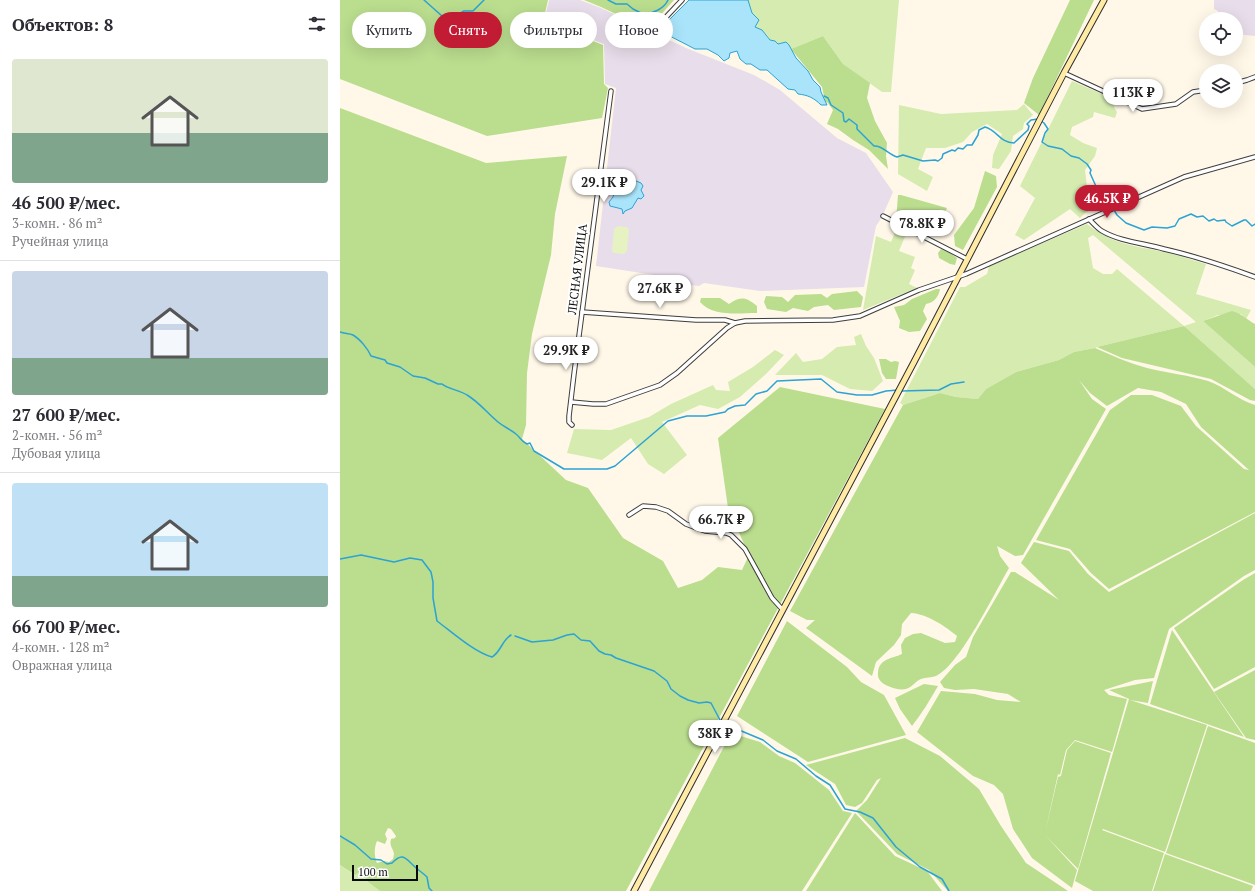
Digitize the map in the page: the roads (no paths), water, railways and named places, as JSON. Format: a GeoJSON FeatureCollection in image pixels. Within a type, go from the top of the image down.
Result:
{"type":"FeatureCollection","features":[{"type":"Feature","properties":{"kind":"main road"},"geometry":{"type":"LineString","coordinates":[[634,891],[1064,73],[1104,0]]}},
{"type":"Feature","properties":{"kind":"street"},"geometry":{"type":"LineString","coordinates":[[671,12],[682,0]]}},
{"type":"Feature","properties":{"kind":"street"},"geometry":{"type":"LineString","coordinates":[[1064,73],[1142,109],[1176,104],[1193,92],[1199,91]]}},
{"type":"Feature","properties":{"kind":"street"},"geometry":{"type":"LineString","coordinates":[[1243,81],[1255,76]]}},
{"type":"Feature","properties":{"kind":"street","name":"ЛЕСНАЯ УЛИЦА"},"geometry":{"type":"LineString","coordinates":[[572,425],[569,422],[571,402],[611,91]]}},
{"type":"Feature","properties":{"kind":"street"},"geometry":{"type":"LineString","coordinates":[[582,312],[696,320],[725,320],[735,323],[759,320],[833,320],[852,318],[860,316],[919,290],[958,276],[1184,177],[1255,158]]}},
{"type":"Feature","properties":{"kind":"street"},"geometry":{"type":"LineString","coordinates":[[883,216],[967,259]]}},
{"type":"Feature","properties":{"kind":"street"},"geometry":{"type":"LineString","coordinates":[[1089,219],[1102,231],[1113,236],[1135,243],[1164,248],[1255,277]]}},
{"type":"Feature","properties":{"kind":"street"},"geometry":{"type":"LineString","coordinates":[[571,402],[606,404],[660,385],[677,373],[721,332],[735,323]]}},
{"type":"Feature","properties":{"kind":"street"},"geometry":{"type":"LineString","coordinates":[[629,515],[644,506],[656,507],[668,511],[686,524],[699,529],[731,535],[745,549],[772,598],[782,609]]}},
{"type":"Feature","properties":{"kind":"water"},"geometry":{"type":"Polygon","coordinates":[[[689,0],[748,0],[752,13],[759,20],[755,27],[762,30],[770,40],[775,41],[778,44],[786,42],[789,45],[796,58],[820,87],[827,105],[821,105],[811,97],[798,94],[795,90],[788,89],[767,70],[760,70],[751,64],[746,64],[740,59],[737,51],[730,53],[729,58],[724,61],[718,55],[707,49],[695,49],[673,38],[673,16],[689,0]]]}},
{"type":"Feature","properties":{"kind":"water"},"geometry":{"type":"Polygon","coordinates":[[[636,181],[641,183],[643,186],[641,190],[644,196],[641,199],[638,198],[632,208],[625,211],[623,214],[622,209],[610,206],[609,202],[613,197],[615,190],[626,188],[636,181]]]}},
{"type":"Feature","properties":{"kind":"waterway"},"geometry":{"type":"LineString","coordinates":[[424,0],[442,16],[455,16],[464,11],[473,11],[484,0]]}},
{"type":"Feature","properties":{"kind":"waterway"},"geometry":{"type":"LineString","coordinates":[[608,0],[616,4],[627,4],[645,15],[661,8],[668,0]]}},
{"type":"Feature","properties":{"kind":"waterway"},"geometry":{"type":"LineString","coordinates":[[824,96],[828,98],[831,105],[843,113],[844,121],[846,122],[849,119],[857,125],[857,129],[874,146],[880,147],[897,157],[903,155],[923,161],[938,161],[942,158],[943,154],[952,150],[955,151],[958,148],[963,149],[967,145],[972,145],[978,135],[979,130],[985,127],[993,131],[1005,141],[1014,143],[1028,130],[1029,126],[1027,124],[1031,120],[1038,119]]}},
{"type":"Feature","properties":{"kind":"waterway"},"geometry":{"type":"LineString","coordinates":[[1041,121],[1048,129],[1042,142],[1048,146],[1062,149],[1071,156],[1079,158],[1087,164],[1091,170],[1090,173],[1099,193],[1103,198],[1108,200],[1117,215],[1126,223],[1144,230],[1152,227],[1167,228],[1175,226],[1179,219],[1191,214],[1197,217],[1203,216],[1209,221],[1214,219],[1217,221],[1225,220],[1232,226],[1244,220],[1252,226],[1255,224]]}},
{"type":"Feature","properties":{"kind":"waterway"},"geometry":{"type":"LineString","coordinates":[[340,332],[351,334],[356,337],[364,344],[371,356],[385,360],[387,363],[400,367],[413,376],[425,378],[467,395],[498,422],[516,434],[523,442],[527,444],[530,443],[534,451],[564,469],[607,469],[615,466],[668,421],[687,416],[706,416],[725,412],[735,406],[745,405],[756,394],[767,391],[777,381],[821,379],[837,392],[857,395],[872,395],[886,391],[898,390]]}},
{"type":"Feature","properties":{"kind":"waterway"},"geometry":{"type":"LineString","coordinates":[[901,391],[939,390],[951,384],[964,382]]}},
{"type":"Feature","properties":{"kind":"waterway"},"geometry":{"type":"LineString","coordinates":[[340,559],[361,555],[394,562],[410,558],[422,560],[431,572],[437,621],[478,651],[492,657],[498,652],[511,635]]}},
{"type":"Feature","properties":{"kind":"waterway"},"geometry":{"type":"LineString","coordinates":[[515,636],[532,642],[553,640],[574,634],[581,640],[590,641],[599,651],[605,654],[654,671],[667,681],[671,689],[680,696],[699,703],[711,703],[720,720]]}},
{"type":"Feature","properties":{"kind":"waterway"},"geometry":{"type":"LineString","coordinates":[[739,730],[763,740],[777,751],[796,759],[816,776],[830,785],[845,809],[860,812],[873,818],[896,847],[920,867],[942,879],[949,891]]}},
{"type":"Feature","properties":{"kind":"waterway"},"geometry":{"type":"LineString","coordinates":[[340,836],[355,845],[371,859],[381,860],[387,864],[392,863],[401,857],[406,859],[427,877],[429,888],[432,891]]}}]}
